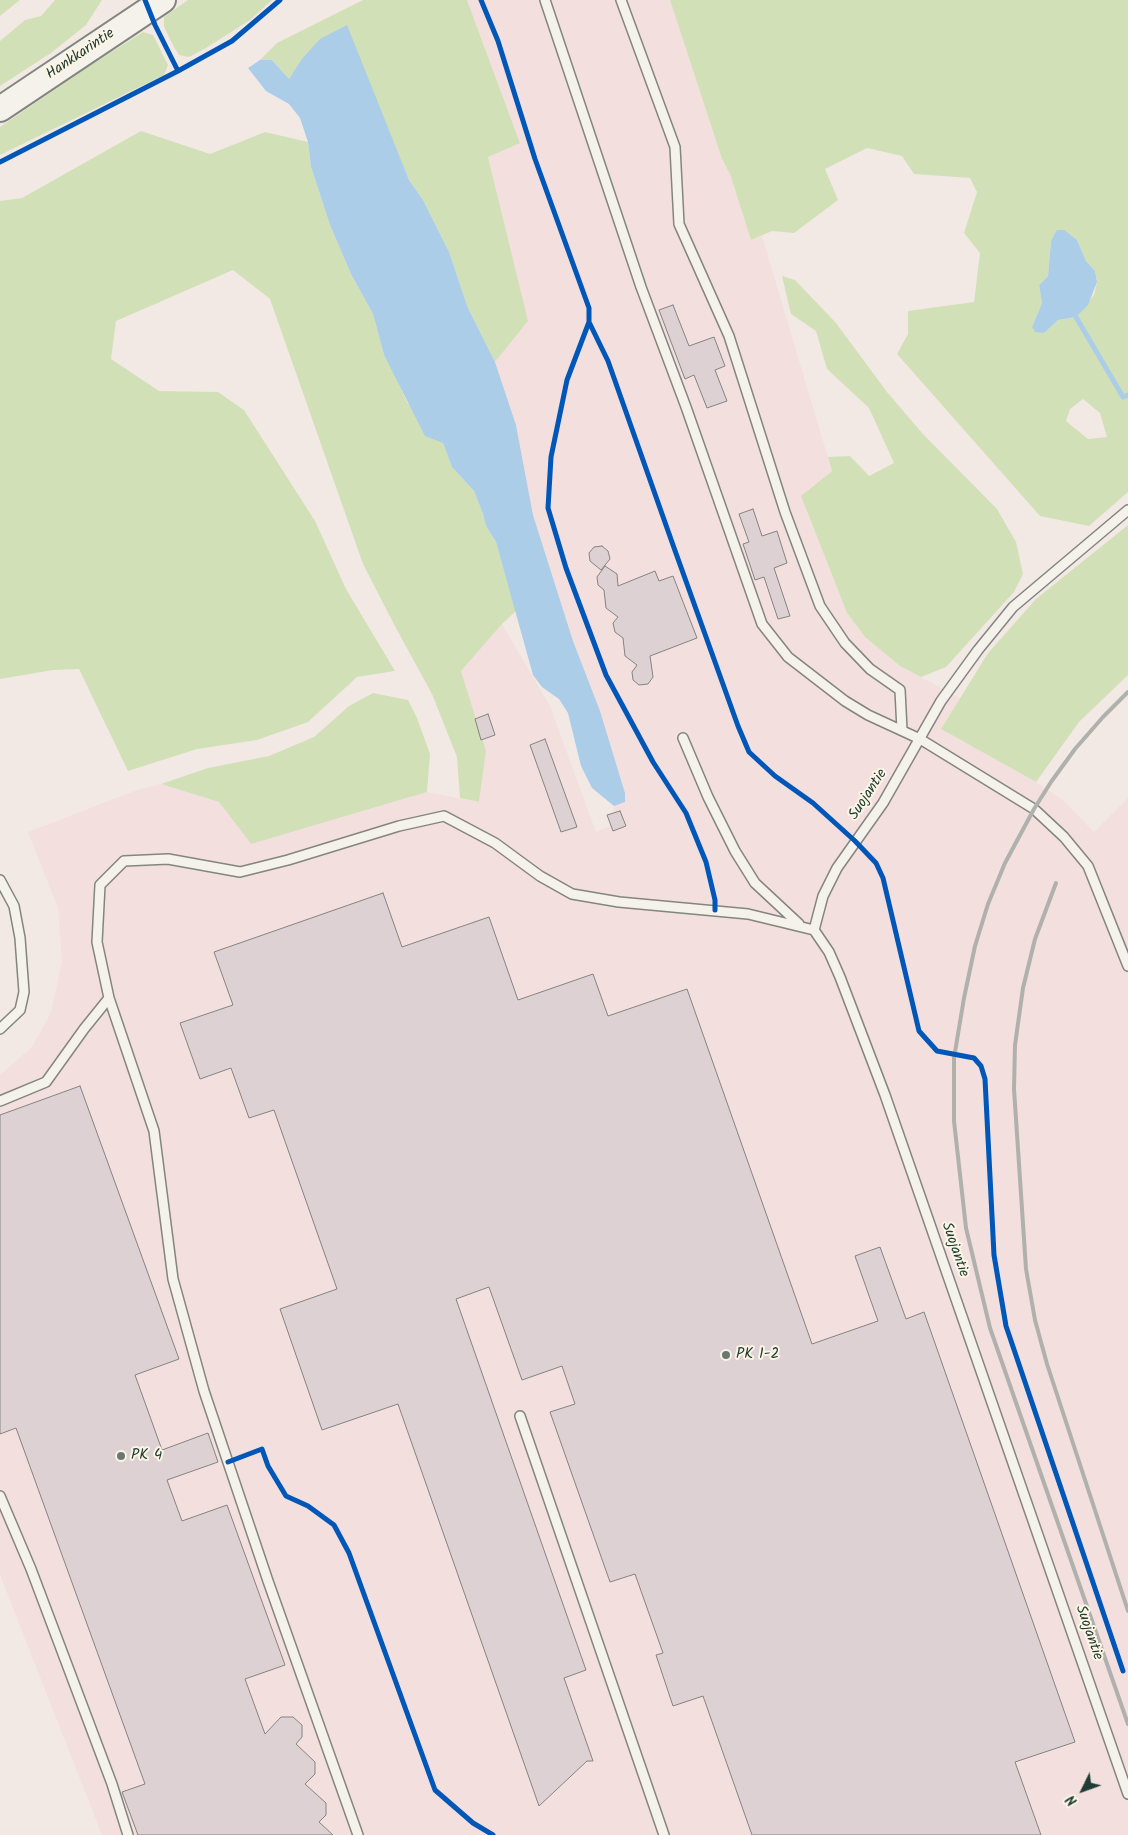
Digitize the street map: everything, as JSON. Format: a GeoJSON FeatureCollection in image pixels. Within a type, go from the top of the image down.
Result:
{"type":"FeatureCollection","features":[{"type":"Feature","properties":{"kind":"main road","name":"Hankkarintie"},"geometry":{"type":"LineString","coordinates":[[0,109],[163,0]]}},
{"type":"Feature","properties":{"kind":"lane"},"geometry":{"type":"LineString","coordinates":[[544,0],[641,287],[686,407],[762,624],[788,657],[845,701],[868,715],[920,738],[1034,809],[1064,837],[1088,866],[1128,966]]}},
{"type":"Feature","properties":{"kind":"lane"},"geometry":{"type":"LineString","coordinates":[[621,0],[675,147],[679,224],[729,336],[785,512],[820,606],[845,643],[870,669],[900,690],[902,730]]}},
{"type":"Feature","properties":{"kind":"lane","name":"Suojantie"},"geometry":{"type":"LineString","coordinates":[[1128,510],[1013,607],[978,650],[941,701],[883,803],[837,868],[823,896],[814,930],[829,952],[840,977],[885,1095],[1128,1794]]}},
{"type":"Feature","properties":{"kind":"lane"},"geometry":{"type":"LineString","coordinates":[[683,738],[708,796],[735,851],[754,884],[803,927]]}},
{"type":"Feature","properties":{"kind":"lane"},"geometry":{"type":"LineString","coordinates":[[358,1835],[268,1581],[204,1391],[173,1279],[154,1131],[109,998],[97,942],[100,885],[124,861],[168,859],[240,872],[288,860],[399,826],[444,816],[496,843],[540,876],[572,894],[620,902],[732,911],[770,918],[814,930]]}},
{"type":"Feature","properties":{"kind":"lane"},"geometry":{"type":"LineString","coordinates":[[0,880],[14,906],[20,938],[24,992],[20,1010],[0,1029]]}},
{"type":"Feature","properties":{"kind":"lane"},"geometry":{"type":"LineString","coordinates":[[0,1101],[46,1082],[109,998]]}},
{"type":"Feature","properties":{"kind":"lane"},"geometry":{"type":"LineString","coordinates":[[520,1416],[664,1835]]}},
{"type":"Feature","properties":{"kind":"lane"},"geometry":{"type":"LineString","coordinates":[[0,1496],[31,1569],[128,1835]]}},
{"type":"Feature","properties":{"kind":"shaded area"},"geometry":{"type":"Polygon","coordinates":[[[467,0],[670,0],[722,159],[730,174],[751,240],[762,236],[832,471],[801,496],[847,613],[865,637],[900,666],[960,698],[941,729],[1036,782],[1063,800],[1094,832],[1128,798],[1128,1835],[102,1835],[0,1575],[0,1075],[32,1047],[51,1012],[62,962],[58,908],[28,832],[137,790],[161,784],[219,802],[251,844],[427,792],[479,802],[486,751],[461,671],[502,624],[550,706],[596,832],[610,826],[614,806],[625,802],[625,793],[600,711],[573,641],[533,515],[516,425],[495,362],[527,321],[488,157],[520,142],[467,0]]]}},
{"type":"Feature","properties":{"kind":"green space"},"geometry":{"type":"Polygon","coordinates":[[[0,0],[20,0],[0,16],[0,0]]]}},
{"type":"Feature","properties":{"kind":"green space"},"geometry":{"type":"Polygon","coordinates":[[[55,0],[102,0],[86,25],[51,53],[0,86],[0,41],[25,20],[41,16],[55,0]]]}},
{"type":"Feature","properties":{"kind":"green space"},"geometry":{"type":"Polygon","coordinates":[[[188,0],[272,0],[250,20],[189,57],[179,55],[164,27],[164,17],[188,0]]]}},
{"type":"Feature","properties":{"kind":"green space"},"geometry":{"type":"Polygon","coordinates":[[[363,0],[467,0],[520,143],[488,157],[528,321],[495,362],[468,308],[449,252],[423,200],[409,180],[352,41],[301,60],[289,79],[272,60],[260,60],[277,43],[363,0]]]}},
{"type":"Feature","properties":{"kind":"green space"},"geometry":{"type":"Polygon","coordinates":[[[670,0],[1128,0],[1128,492],[1089,526],[1040,516],[897,354],[908,334],[908,311],[974,302],[980,253],[964,233],[977,192],[970,178],[914,174],[902,156],[867,148],[825,169],[838,200],[794,233],[772,231],[751,240],[730,174],[722,159],[670,0]],[[1077,240],[1051,241],[1048,276],[1039,285],[1042,303],[1032,327],[1044,333],[1058,320],[1076,317],[1094,295],[1097,282],[1095,271],[1086,261],[1077,240]],[[1083,399],[1070,409],[1066,421],[1088,439],[1107,437],[1100,413],[1083,399]]]}},
{"type":"Feature","properties":{"kind":"green space"},"geometry":{"type":"Polygon","coordinates":[[[143,32],[153,35],[168,65],[164,75],[0,155],[0,127],[143,32]]]}},
{"type":"Feature","properties":{"kind":"green space"},"geometry":{"type":"Polygon","coordinates":[[[141,131],[210,154],[265,132],[308,142],[311,167],[330,225],[351,274],[373,314],[384,355],[407,402],[443,443],[452,467],[474,491],[486,526],[496,542],[516,611],[502,624],[461,671],[486,751],[479,802],[460,798],[457,757],[432,694],[363,564],[270,299],[233,270],[116,321],[111,359],[159,391],[218,392],[244,410],[315,521],[346,589],[395,671],[357,677],[308,722],[257,740],[197,749],[128,771],[79,669],[53,670],[0,679],[0,201],[22,198],[141,131]]]}},
{"type":"Feature","properties":{"kind":"green space"},"geometry":{"type":"Polygon","coordinates":[[[782,276],[795,280],[836,323],[887,392],[922,433],[997,509],[1016,542],[1023,574],[1014,592],[946,667],[921,677],[900,666],[865,637],[847,613],[801,496],[832,471],[828,457],[850,456],[869,476],[894,463],[869,408],[827,369],[816,331],[791,314],[782,276]]]}},
{"type":"Feature","properties":{"kind":"green space"},"geometry":{"type":"Polygon","coordinates":[[[1128,525],[1128,675],[1079,722],[1036,782],[941,729],[988,653],[1036,599],[1128,525]]]}},
{"type":"Feature","properties":{"kind":"green space"},"geometry":{"type":"Polygon","coordinates":[[[373,693],[408,700],[417,718],[430,754],[427,792],[251,844],[219,802],[161,784],[208,768],[269,756],[314,737],[349,706],[373,693]]]}},
{"type":"Feature","properties":{"kind":"water"},"geometry":{"type":"Polygon","coordinates":[[[347,25],[409,180],[423,200],[449,252],[468,308],[495,362],[516,425],[533,515],[573,641],[600,711],[625,793],[625,802],[614,806],[592,788],[581,766],[568,713],[559,699],[542,687],[533,675],[496,542],[486,526],[474,491],[452,467],[443,443],[425,436],[384,355],[373,314],[351,274],[330,225],[311,167],[308,142],[300,118],[289,104],[266,91],[248,68],[260,60],[272,60],[289,79],[301,60],[320,39],[347,25]]]}},
{"type":"Feature","properties":{"kind":"water"},"geometry":{"type":"Polygon","coordinates":[[[1057,230],[1064,230],[1077,240],[1086,261],[1095,271],[1097,282],[1088,305],[1076,317],[1058,320],[1044,333],[1035,332],[1032,327],[1042,303],[1039,285],[1048,276],[1051,241],[1057,230]]]}},
{"type":"Feature","properties":{"kind":"building"},"geometry":{"type":"Polygon","coordinates":[[[673,305],[689,346],[714,337],[725,366],[715,370],[727,401],[707,408],[694,375],[685,379],[659,310],[673,305]]]}},
{"type":"Feature","properties":{"kind":"building"},"geometry":{"type":"Polygon","coordinates":[[[753,509],[762,536],[777,531],[787,563],[774,568],[790,616],[778,619],[764,577],[755,580],[743,544],[749,542],[739,514],[753,509]]]}},
{"type":"Feature","properties":{"kind":"building"},"geometry":{"type":"Polygon","coordinates":[[[602,546],[608,551],[610,559],[601,570],[590,561],[589,553],[594,547],[602,546]]]}},
{"type":"Feature","properties":{"kind":"building"},"geometry":{"type":"Polygon","coordinates":[[[605,566],[617,574],[618,586],[655,571],[659,581],[673,576],[697,638],[650,656],[653,677],[648,684],[639,685],[633,680],[632,672],[637,665],[625,656],[623,638],[615,632],[613,623],[618,617],[606,608],[604,590],[598,585],[597,577],[605,566]]]}},
{"type":"Feature","properties":{"kind":"building"},"geometry":{"type":"Polygon","coordinates":[[[488,714],[495,735],[481,740],[475,719],[488,714]]]}},
{"type":"Feature","properties":{"kind":"building"},"geometry":{"type":"Polygon","coordinates":[[[545,739],[577,827],[561,832],[530,745],[545,739]]]}},
{"type":"Feature","properties":{"kind":"building"},"geometry":{"type":"Polygon","coordinates":[[[620,811],[626,826],[613,831],[607,815],[620,811]]]}},
{"type":"Feature","properties":{"kind":"building","name":"PK 1-2"},"geometry":{"type":"Polygon","coordinates":[[[383,893],[402,947],[489,917],[518,1000],[593,974],[608,1016],[687,989],[812,1344],[878,1321],[855,1256],[880,1247],[906,1319],[924,1312],[1075,1742],[1015,1762],[1041,1835],[752,1835],[703,1696],[673,1706],[656,1655],[663,1653],[635,1574],[610,1582],[550,1412],[575,1404],[562,1366],[522,1380],[489,1287],[456,1299],[586,1670],[564,1678],[593,1761],[587,1761],[539,1806],[398,1404],[322,1430],[280,1309],[337,1289],[274,1110],[249,1118],[231,1068],[200,1079],[180,1023],[233,1005],[214,952],[383,893]]]}},
{"type":"Feature","properties":{"kind":"building","name":"PK 4"},"geometry":{"type":"Polygon","coordinates":[[[80,1086],[179,1359],[135,1375],[162,1450],[208,1433],[218,1462],[167,1480],[182,1521],[227,1505],[285,1665],[245,1679],[265,1734],[281,1717],[293,1717],[302,1725],[302,1737],[296,1744],[315,1762],[315,1774],[305,1784],[326,1803],[326,1815],[319,1822],[333,1835],[138,1835],[122,1792],[145,1784],[16,1428],[0,1434],[0,1115],[80,1086]]]}},
{"type":"Feature","properties":{"kind":"waterway"},"geometry":{"type":"LineString","coordinates":[[1076,317],[1123,397],[1128,395]]}},
{"type":"Feature","properties":{"kind":"railway"},"geometry":{"type":"LineString","coordinates":[[1128,692],[1075,749],[1051,782],[1005,863],[988,904],[975,946],[954,1058],[954,1121],[966,1228],[990,1328],[1128,1724]]}},
{"type":"Feature","properties":{"kind":"railway"},"geometry":{"type":"LineString","coordinates":[[1056,883],[1035,939],[1023,988],[1015,1045],[1014,1089],[1026,1269],[1035,1320],[1047,1364],[1128,1611]]}},
{"type":"Feature","properties":{"kind":"cycle path"},"geometry":{"type":"LineString","coordinates":[[145,0],[178,71]]}},
{"type":"Feature","properties":{"kind":"cycle path"},"geometry":{"type":"LineString","coordinates":[[0,162],[178,71],[232,41],[280,0]]}},
{"type":"Feature","properties":{"kind":"cycle path"},"geometry":{"type":"LineString","coordinates":[[481,0],[498,41],[535,159],[589,308],[589,322],[608,361],[738,726],[749,752],[775,776],[813,803],[876,863],[883,878],[919,1031],[937,1051],[974,1058],[981,1066],[985,1079],[994,1255],[1006,1326],[1123,1671]]}},
{"type":"Feature","properties":{"kind":"cycle path"},"geometry":{"type":"LineString","coordinates":[[589,322],[567,380],[551,457],[548,508],[566,568],[606,675],[653,762],[686,813],[706,862],[715,900],[715,910]]}},
{"type":"Feature","properties":{"kind":"cycle path"},"geometry":{"type":"LineString","coordinates":[[228,1462],[262,1449],[268,1466],[286,1496],[308,1506],[334,1525],[349,1553],[435,1790],[473,1823],[493,1835]]}},
{"type":"Feature","properties":{"kind":"place","name":"PK 1-2"},"geometry":{"type":"Point","coordinates":[726,1355]}},
{"type":"Feature","properties":{"kind":"place","name":"PK 4"},"geometry":{"type":"Point","coordinates":[121,1456]}}]}
